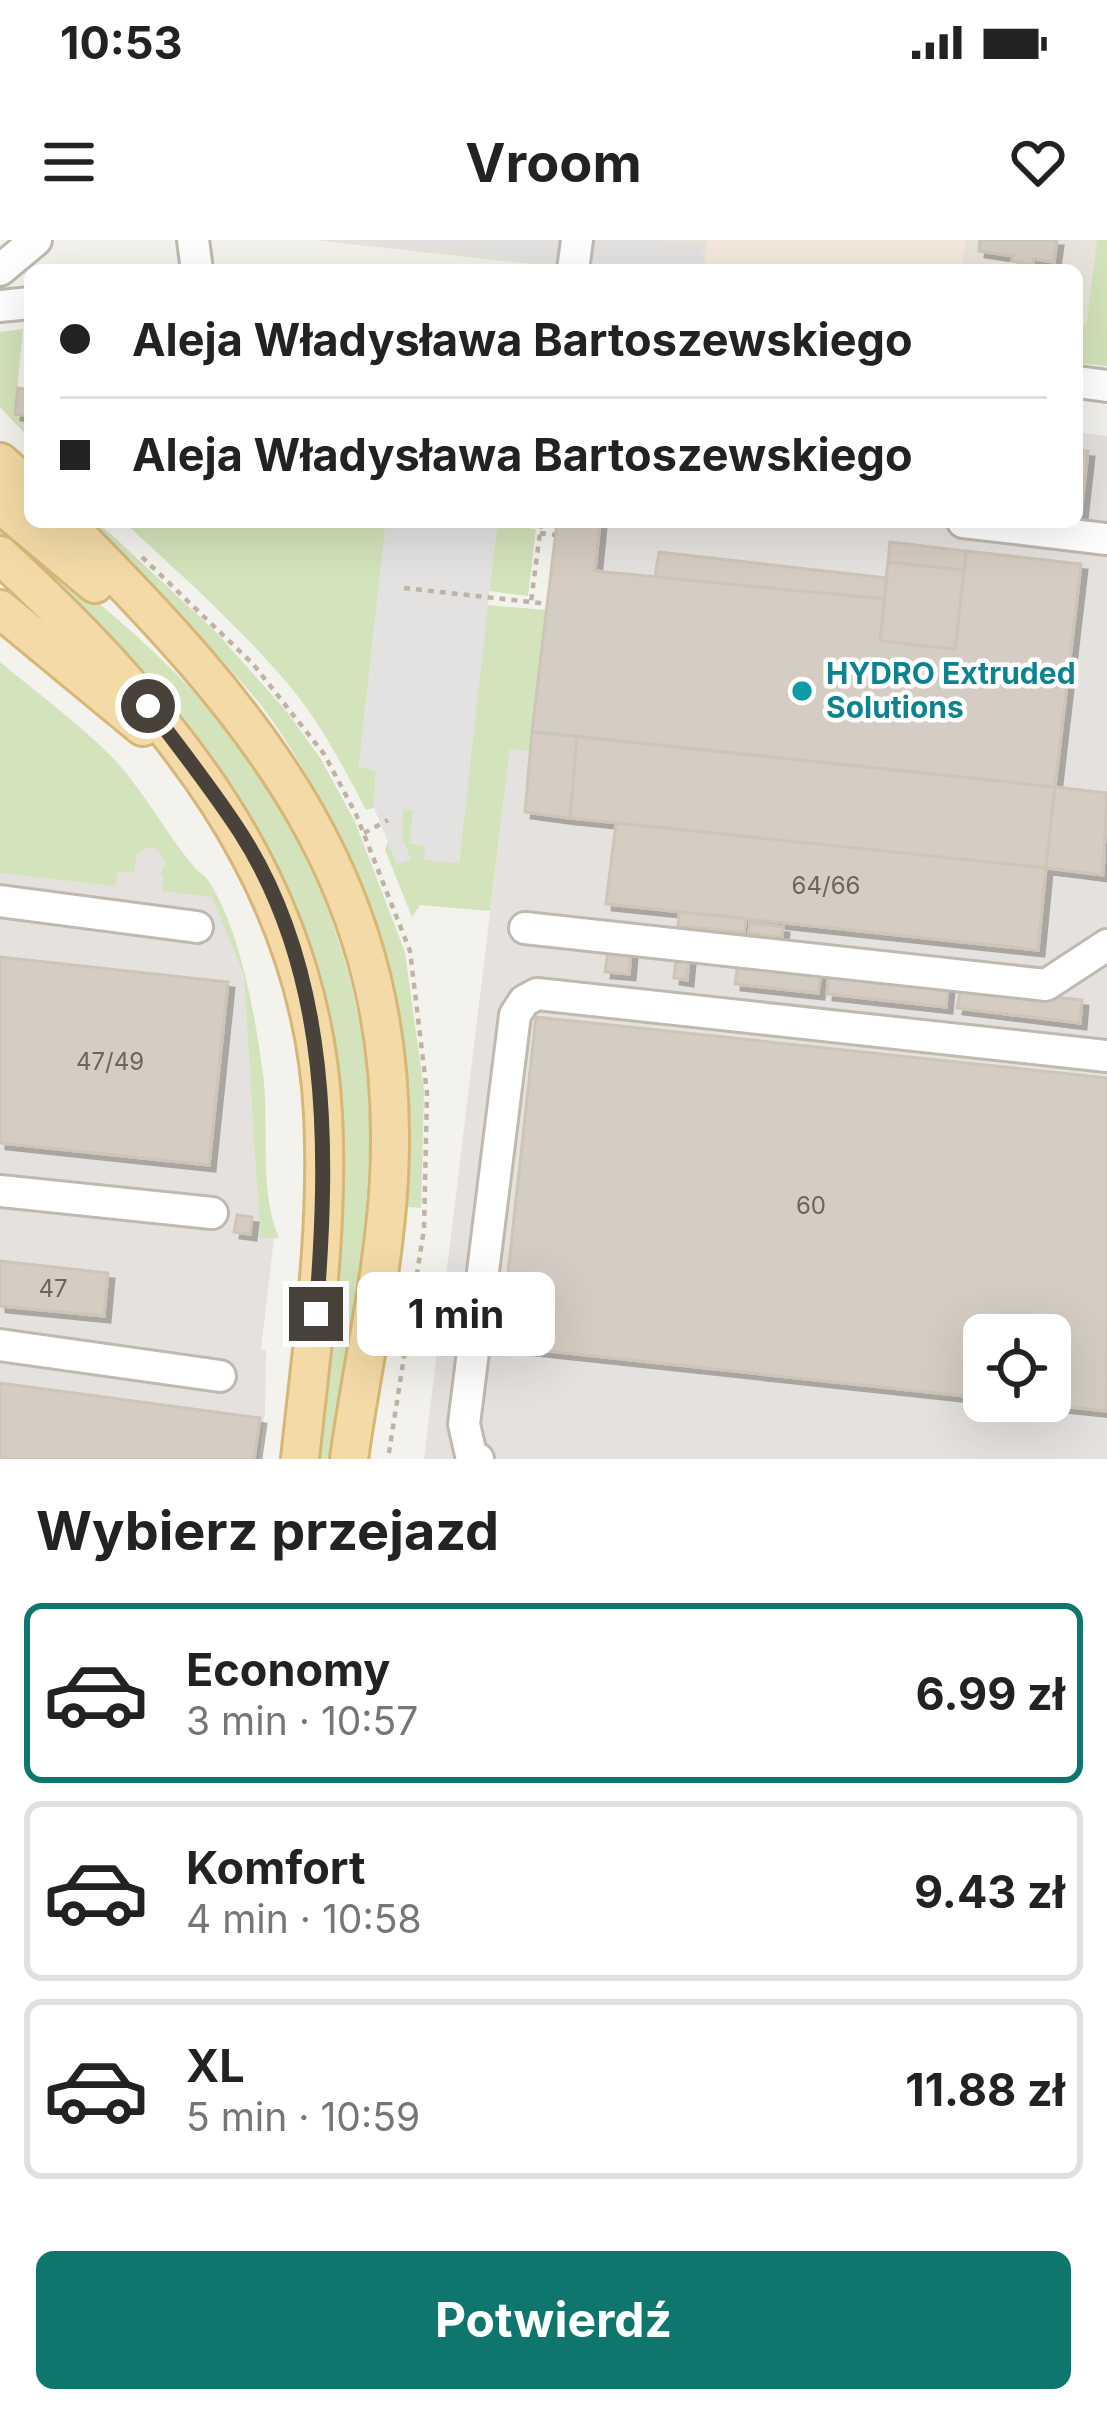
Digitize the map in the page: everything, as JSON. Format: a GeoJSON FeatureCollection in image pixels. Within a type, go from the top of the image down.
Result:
{"type":"FeatureCollection","features":[{"type":"Feature","properties":{"kind":"main road"},"geometry":{"type":"LineString","coordinates":[[0,462],[24,484]]}},
{"type":"Feature","properties":{"kind":"main road"},"geometry":{"type":"LineString","coordinates":[[0,504],[24,524]]}},
{"type":"Feature","properties":{"kind":"main road"},"geometry":{"type":"LineString","coordinates":[[28,528],[148,629],[198,662]]}},
{"type":"Feature","properties":{"kind":"main road"},"geometry":{"type":"LineString","coordinates":[[70,528],[198,662],[281,768],[327,852],[357,931],[377,1009],[390,1114],[389,1182],[381,1264],[349,1459]]}},
{"type":"Feature","properties":{"kind":"main road"},"geometry":{"type":"LineString","coordinates":[[0,555],[111,663],[171,736],[241,833],[283,925],[311,1023],[324,1159],[322,1241],[300,1459]]}},
{"type":"Feature","properties":{"kind":"main road"},"geometry":{"type":"LineString","coordinates":[[0,608],[145,728],[221,806]]}},
{"type":"Feature","properties":{"kind":"street"},"geometry":{"type":"LineString","coordinates":[[0,270],[36,240]]}},
{"type":"Feature","properties":{"kind":"street"},"geometry":{"type":"LineString","coordinates":[[1014,528],[1107,539]]}},
{"type":"Feature","properties":{"kind":"street"},"geometry":{"type":"LineString","coordinates":[[0,901],[197,928]]}},
{"type":"Feature","properties":{"kind":"street"},"geometry":{"type":"LineString","coordinates":[[525,928],[1046,985],[1107,945]]}},
{"type":"Feature","properties":{"kind":"street"},"geometry":{"type":"LineString","coordinates":[[478,1459],[471,1455],[464,1424],[515,1015],[524,1001],[537,994],[1107,1056]]}},
{"type":"Feature","properties":{"kind":"street"},"geometry":{"type":"LineString","coordinates":[[0,1191],[212,1213]]}},
{"type":"Feature","properties":{"kind":"street"},"geometry":{"type":"LineString","coordinates":[[0,1345],[220,1376]]}},
{"type":"Feature","properties":{"kind":"path"},"geometry":{"type":"LineString","coordinates":[[532,602],[541,528]]}},
{"type":"Feature","properties":{"kind":"path"},"geometry":{"type":"LineString","coordinates":[[540,533],[555,535]]}},
{"type":"Feature","properties":{"kind":"path"},"geometry":{"type":"LineString","coordinates":[[404,588],[547,604]]}},
{"type":"Feature","properties":{"kind":"path"},"geometry":{"type":"LineString","coordinates":[[364,833],[388,820]]}},
{"type":"Feature","properties":{"kind":"shaded area"},"geometry":{"type":"Polygon","coordinates":[[[314,240],[708,240],[705,264],[530,264],[314,240]]]}},
{"type":"Feature","properties":{"kind":"shaded area"},"geometry":{"type":"Polygon","coordinates":[[[356,240],[659,240],[702,245],[701,264],[564,264],[356,240]]]}},
{"type":"Feature","properties":{"kind":"shaded area"},"geometry":{"type":"Polygon","coordinates":[[[708,240],[965,240],[962,264],[705,264],[708,240]]]}},
{"type":"Feature","properties":{"kind":"shaded area"},"geometry":{"type":"Polygon","coordinates":[[[965,240],[1097,240],[1086,327],[1083,264],[962,264],[965,240]]]}},
{"type":"Feature","properties":{"kind":"shaded area"},"geometry":{"type":"Polygon","coordinates":[[[1083,433],[1107,436],[1107,1459],[424,1459],[510,748],[531,750],[555,528],[1083,528],[1083,433]]]}},
{"type":"Feature","properties":{"kind":"shaded area"},"geometry":{"type":"Polygon","coordinates":[[[385,528],[497,528],[459,863],[424,860],[425,846],[409,843],[413,810],[404,808],[401,835],[411,859],[397,864],[374,808],[376,771],[359,767],[385,528]]]}},
{"type":"Feature","properties":{"kind":"shaded area"},"geometry":{"type":"Polygon","coordinates":[[[136,828],[212,896],[244,976],[260,1237],[274,1238],[261,1349],[266,1351],[265,1413],[259,1459],[0,1459],[0,866],[136,828]]]}},
{"type":"Feature","properties":{"kind":"green space"},"geometry":{"type":"Polygon","coordinates":[[[1097,240],[1107,240],[1107,366],[1083,364],[1097,240]]]}},
{"type":"Feature","properties":{"kind":"green space"},"geometry":{"type":"Polygon","coordinates":[[[23,329],[15,413],[24,415],[24,433],[0,407],[0,332],[23,329]]]}},
{"type":"Feature","properties":{"kind":"green space"},"geometry":{"type":"Polygon","coordinates":[[[0,522],[141,640],[227,732],[265,785],[324,900],[360,1024],[369,1153],[360,1268],[329,1459],[320,1459],[339,1262],[342,1169],[337,1079],[322,991],[295,904],[253,818],[193,731],[125,654],[0,537],[0,522]]]}},
{"type":"Feature","properties":{"kind":"green space"},"geometry":{"type":"Polygon","coordinates":[[[92,528],[103,528],[216,632],[287,712],[321,759],[355,822],[405,952],[424,1091],[421,1208],[408,1207],[402,1047],[366,899],[321,801],[280,731],[211,649],[92,528]]]}},
{"type":"Feature","properties":{"kind":"green space"},"geometry":{"type":"Polygon","coordinates":[[[130,528],[385,528],[359,766],[376,771],[374,808],[366,810],[321,729],[288,684],[130,528]]]}},
{"type":"Feature","properties":{"kind":"green space"},"geometry":{"type":"Polygon","coordinates":[[[497,528],[536,529],[528,596],[489,591],[497,528]]]}},
{"type":"Feature","properties":{"kind":"green space"},"geometry":{"type":"Polygon","coordinates":[[[487,605],[547,610],[531,751],[510,749],[490,911],[420,905],[412,917],[385,850],[388,842],[397,863],[403,808],[413,810],[425,845],[459,863],[487,605]]]}},
{"type":"Feature","properties":{"kind":"green space"},"geometry":{"type":"Polygon","coordinates":[[[0,662],[119,765],[220,901],[238,948],[256,1026],[265,1095],[269,1199],[279,1238],[260,1238],[244,976],[212,897],[162,891],[164,876],[160,875],[166,862],[157,849],[149,847],[137,853],[134,873],[117,871],[116,886],[0,873],[0,662]]]}},
{"type":"Feature","properties":{"kind":"building"},"geometry":{"type":"Polygon","coordinates":[[[980,240],[1057,240],[1054,262],[1033,259],[1033,264],[1028,264],[1012,261],[1013,256],[979,251],[980,240]]]}},
{"type":"Feature","properties":{"kind":"building"},"geometry":{"type":"Polygon","coordinates":[[[18,388],[24,389],[24,415],[15,414],[18,388]]]}},
{"type":"Feature","properties":{"kind":"building"},"geometry":{"type":"Polygon","coordinates":[[[1083,451],[1088,451],[1083,496],[1083,451]]]}},
{"type":"Feature","properties":{"kind":"building","name":"HYDRO Extruded Solutions"},"geometry":{"type":"Polygon","coordinates":[[[556,528],[599,528],[595,571],[885,599],[880,641],[955,649],[966,551],[1081,564],[1055,787],[532,732],[556,528]]]}},
{"type":"Feature","properties":{"kind":"building"},"geometry":{"type":"Polygon","coordinates":[[[890,542],[966,551],[964,570],[888,562],[890,542]]]}},
{"type":"Feature","properties":{"kind":"building"},"geometry":{"type":"Polygon","coordinates":[[[659,552],[887,578],[885,599],[655,577],[659,552]]]}},
{"type":"Feature","properties":{"kind":"building"},"geometry":{"type":"Polygon","coordinates":[[[888,562],[964,570],[955,649],[880,641],[888,562]]]}},
{"type":"Feature","properties":{"kind":"building"},"geometry":{"type":"Polygon","coordinates":[[[532,732],[577,736],[570,818],[525,812],[532,732]]]}},
{"type":"Feature","properties":{"kind":"building"},"geometry":{"type":"Polygon","coordinates":[[[577,736],[1055,787],[1046,868],[570,818],[577,736]]]}},
{"type":"Feature","properties":{"kind":"building"},"geometry":{"type":"Polygon","coordinates":[[[1055,787],[1107,793],[1103,875],[1046,868],[1055,787]]]}},
{"type":"Feature","properties":{"kind":"building"},"geometry":{"type":"Polygon","coordinates":[[[616,823],[1046,868],[1038,950],[606,904],[616,823]]]}},
{"type":"Feature","properties":{"kind":"building"},"geometry":{"type":"Polygon","coordinates":[[[679,912],[746,918],[744,932],[678,926],[679,912]]]}},
{"type":"Feature","properties":{"kind":"building"},"geometry":{"type":"Polygon","coordinates":[[[750,923],[783,927],[782,937],[749,933],[750,923]]]}},
{"type":"Feature","properties":{"kind":"building"},"geometry":{"type":"Polygon","coordinates":[[[608,951],[631,953],[629,974],[605,972],[608,951]]]}},
{"type":"Feature","properties":{"kind":"building"},"geometry":{"type":"Polygon","coordinates":[[[0,957],[228,982],[209,1165],[0,1143],[0,957]]]}},
{"type":"Feature","properties":{"kind":"building"},"geometry":{"type":"Polygon","coordinates":[[[676,957],[689,959],[687,980],[674,978],[676,957]]]}},
{"type":"Feature","properties":{"kind":"building"},"geometry":{"type":"Polygon","coordinates":[[[738,963],[821,972],[818,993],[735,984],[738,963]]]}},
{"type":"Feature","properties":{"kind":"building"},"geometry":{"type":"Polygon","coordinates":[[[829,973],[948,987],[946,1007],[827,994],[829,973]]]}},
{"type":"Feature","properties":{"kind":"building"},"geometry":{"type":"Polygon","coordinates":[[[961,987],[1082,1000],[1080,1023],[957,1008],[961,987]]]}},
{"type":"Feature","properties":{"kind":"building"},"geometry":{"type":"Polygon","coordinates":[[[536,1017],[1107,1078],[1107,1411],[1071,1407],[1071,1314],[963,1314],[963,1396],[500,1346],[536,1017]]]}},
{"type":"Feature","properties":{"kind":"building"},"geometry":{"type":"Polygon","coordinates":[[[237,1215],[252,1217],[250,1234],[234,1232],[237,1215]]]}},
{"type":"Feature","properties":{"kind":"building"},"geometry":{"type":"Polygon","coordinates":[[[0,1261],[108,1273],[104,1316],[0,1306],[0,1261]]]}},
{"type":"Feature","properties":{"kind":"building"},"geometry":{"type":"Polygon","coordinates":[[[0,1383],[260,1418],[254,1459],[0,1459],[0,1383]]]}},
{"type":"Feature","properties":{"kind":"place","name":"HYDRO Extruded Solutions"},"geometry":{"type":"Point","coordinates":[802,691]}},
{"type":"Feature","properties":{"kind":"route"},"geometry":{"type":"LineString","coordinates":[[148,706],[241,833],[269,890],[297,968],[311,1023],[323,1111],[324,1202],[316,1314]]}}]}
